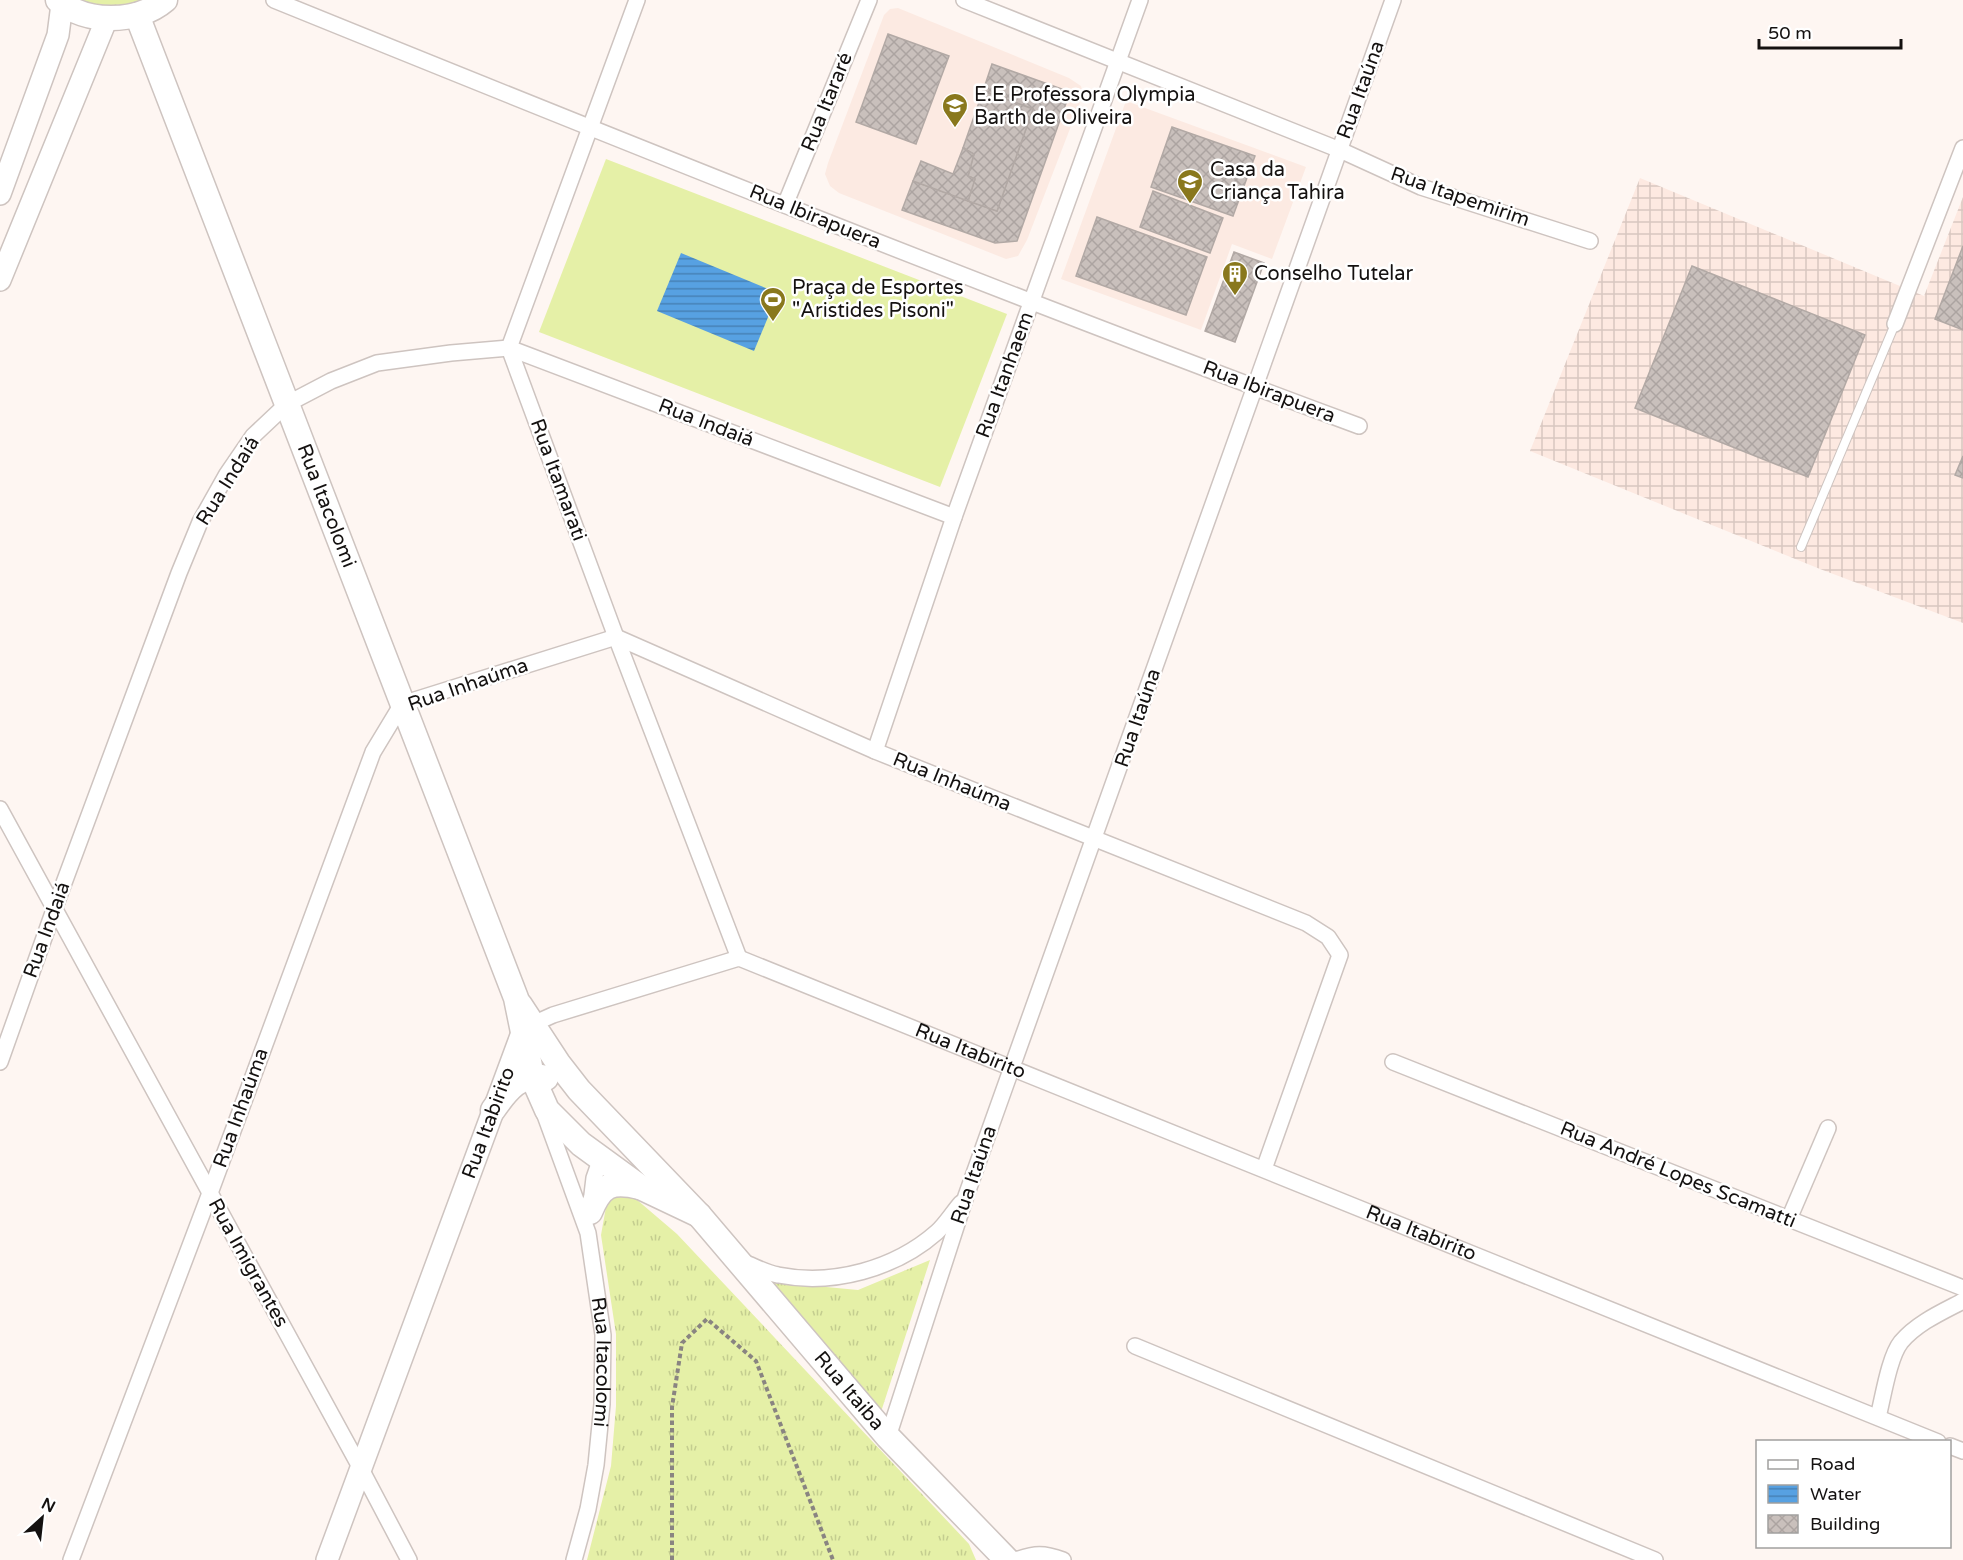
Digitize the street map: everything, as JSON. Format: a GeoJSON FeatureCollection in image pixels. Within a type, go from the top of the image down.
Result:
{"type":"FeatureCollection","features":[{"type":"Feature","properties":{"kind":"main road"},"geometry":{"type":"LineString","coordinates":[[60,2],[84,14],[107,18],[137,15],[165,0]]}},
{"type":"Feature","properties":{"kind":"main road","name":"Rua Itacolomi"},"geometry":{"type":"LineString","coordinates":[[137,15],[527,1029]]}},
{"type":"Feature","properties":{"kind":"main road","name":"Rua Itaiba"},"geometry":{"type":"LineString","coordinates":[[527,1029],[533,1081],[547,1110],[581,1144],[640,1187],[699,1215]]}},
{"type":"Feature","properties":{"kind":"main road","name":"Rua Itaiba"},"geometry":{"type":"LineString","coordinates":[[527,1029],[579,1090],[699,1215],[888,1437],[1007,1560]]}},
{"type":"Feature","properties":{"kind":"main road"},"geometry":{"type":"LineString","coordinates":[[493,1110],[511,1086],[521,1080],[533,1081],[543,1077],[579,1090]]}},
{"type":"Feature","properties":{"kind":"main road"},"geometry":{"type":"LineString","coordinates":[[601,1158],[606,1118]]}},
{"type":"Feature","properties":{"kind":"main road"},"geometry":{"type":"LineString","coordinates":[[589,1222],[599,1193],[609,1185],[622,1183],[640,1187]]}},
{"type":"Feature","properties":{"kind":"street","name":"Rua Ibirapuera"},"geometry":{"type":"LineString","coordinates":[[274,0],[590,128],[1032,302],[1359,426]]}},
{"type":"Feature","properties":{"kind":"street"},"geometry":{"type":"LineString","coordinates":[[509,348],[638,0]]}},
{"type":"Feature","properties":{"kind":"street","name":"Rua Itararé"},"geometry":{"type":"LineString","coordinates":[[785,205],[869,0]]}},
{"type":"Feature","properties":{"kind":"street","name":"Rua Itapemirim"},"geometry":{"type":"LineString","coordinates":[[964,0],[1340,150],[1421,187],[1590,241]]}},
{"type":"Feature","properties":{"kind":"street","name":"Rua Itanhaem"},"geometry":{"type":"LineString","coordinates":[[875,751],[954,517],[1140,0]]}},
{"type":"Feature","properties":{"kind":"street","name":"Rua Itaúna"},"geometry":{"type":"LineString","coordinates":[[888,1437],[966,1196],[1394,0]]}},
{"type":"Feature","properties":{"kind":"street"},"geometry":{"type":"LineString","coordinates":[[0,194],[58,35],[60,2]]}},
{"type":"Feature","properties":{"kind":"street"},"geometry":{"type":"LineString","coordinates":[[0,280],[107,18]]}},
{"type":"Feature","properties":{"kind":"street"},"geometry":{"type":"LineString","coordinates":[[1895,324],[1963,148]]}},
{"type":"Feature","properties":{"kind":"street","name":"Rua Indaiá"},"geometry":{"type":"LineString","coordinates":[[0,1062],[55,907],[200,522],[227,474],[253,436],[287,404],[331,381],[377,363],[451,352],[509,348],[954,517]]}},
{"type":"Feature","properties":{"kind":"street","name":"Rua Itamarati"},"geometry":{"type":"LineString","coordinates":[[509,348],[616,637],[739,958]]}},
{"type":"Feature","properties":{"kind":"street","name":"Rua Inhaúma"},"geometry":{"type":"LineString","coordinates":[[71,1560],[373,752],[402,704],[616,637],[875,751],[1306,923],[1328,937],[1340,955],[1264,1169]]}},
{"type":"Feature","properties":{"kind":"street","name":"Rua Imigrantes"},"geometry":{"type":"LineString","coordinates":[[0,809],[409,1560]]}},
{"type":"Feature","properties":{"kind":"street"},"geometry":{"type":"LineString","coordinates":[[527,1029],[553,1015],[739,958]]}},
{"type":"Feature","properties":{"kind":"street","name":"Rua Itabirito"},"geometry":{"type":"LineString","coordinates":[[739,958],[1933,1440]]}},
{"type":"Feature","properties":{"kind":"street","name":"Rua Itabirito"},"geometry":{"type":"LineString","coordinates":[[327,1560],[493,1110],[527,1029]]}},
{"type":"Feature","properties":{"kind":"street","name":"Rua André Lopes Scamatti"},"geometry":{"type":"LineString","coordinates":[[1393,1062],[1963,1288]]}},
{"type":"Feature","properties":{"kind":"street","name":"Rua Itacolomi"},"geometry":{"type":"LineString","coordinates":[[533,1081],[589,1222]]}},
{"type":"Feature","properties":{"kind":"street"},"geometry":{"type":"LineString","coordinates":[[1789,1219],[1828,1128]]}},
{"type":"Feature","properties":{"kind":"street","name":"Rua Itacolomi"},"geometry":{"type":"LineString","coordinates":[[574,1560],[588,1509],[596,1465],[602,1404],[603,1335],[589,1222],[594,1178],[601,1158]]}},
{"type":"Feature","properties":{"kind":"street"},"geometry":{"type":"LineString","coordinates":[[735,1258],[776,1275],[815,1280],[857,1273],[898,1260],[938,1231],[966,1196]]}},
{"type":"Feature","properties":{"kind":"street"},"geometry":{"type":"LineString","coordinates":[[1878,1417],[1891,1365],[1900,1343],[1919,1325],[1963,1301]]}},
{"type":"Feature","properties":{"kind":"street"},"geometry":{"type":"LineString","coordinates":[[1135,1346],[1622,1554],[1655,1560]]}},
{"type":"Feature","properties":{"kind":"street"},"geometry":{"type":"LineString","coordinates":[[1016,1560],[1030,1555],[1044,1554],[1063,1560]]}},
{"type":"Feature","properties":{"kind":"lane"},"geometry":{"type":"LineString","coordinates":[[1801,547],[1895,324]]}},
{"type":"Feature","properties":{"kind":"path"},"geometry":{"type":"LineString","coordinates":[[672,1560],[672,1407],[682,1343],[707,1319],[756,1361],[833,1560]]}},
{"type":"Feature","properties":{"kind":"shaded area","name":"E.E Professora Olympia Barth de Oliveira"},"geometry":{"type":"Polygon","coordinates":[[[898,8],[1069,78],[1081,86],[1083,95],[1027,240],[1018,256],[1006,259],[839,193],[830,186],[825,174],[828,163],[884,15],[890,9],[898,8]]]}},
{"type":"Feature","properties":{"kind":"shaded area","name":"Casa da Criança Tahira"},"geometry":{"type":"Polygon","coordinates":[[[1126,101],[1306,167],[1272,259],[1232,244],[1201,330],[1061,279],[1126,101]]]}},
{"type":"Feature","properties":{"kind":"shaded area"},"geometry":{"type":"Polygon","coordinates":[[[1640,178],[1924,296],[1963,197],[1963,623],[1820,569],[1530,451],[1640,178]]]}},
{"type":"Feature","properties":{"kind":"green space"},"geometry":{"type":"Polygon","coordinates":[[[67,0],[155,0],[115,13],[67,0]]]}},
{"type":"Feature","properties":{"kind":"green space","name":"Praça de Esportes \"Aristides Pisoni\""},"geometry":{"type":"Polygon","coordinates":[[[606,159],[1007,314],[940,487],[539,332],[606,159]]]}},
{"type":"Feature","properties":{"kind":"green space"},"geometry":{"type":"Polygon","coordinates":[[[624,1195],[636,1199],[677,1234],[969,1544],[976,1560],[587,1560],[611,1466],[616,1406],[616,1334],[601,1235],[606,1207],[613,1197],[624,1195]]]}},
{"type":"Feature","properties":{"kind":"green space"},"geometry":{"type":"Polygon","coordinates":[[[930,1260],[880,1415],[763,1281],[858,1290],[930,1260]]]}},
{"type":"Feature","properties":{"kind":"water"},"geometry":{"type":"Polygon","coordinates":[[[681,253],[778,293],[754,351],[657,311],[681,253]]]}},
{"type":"Feature","properties":{"kind":"building"},"geometry":{"type":"Polygon","coordinates":[[[888,34],[949,56],[916,144],[856,122],[888,34]]]}},
{"type":"Feature","properties":{"kind":"building"},"geometry":{"type":"Polygon","coordinates":[[[992,64],[1070,92],[1017,241],[995,243],[902,210],[913,181],[997,211],[1033,109],[983,91],[992,64]]]}},
{"type":"Feature","properties":{"kind":"building"},"geometry":{"type":"Polygon","coordinates":[[[983,91],[1033,109],[997,211],[968,201],[975,179],[968,176],[974,154],[963,148],[983,91]]]}},
{"type":"Feature","properties":{"kind":"building"},"geometry":{"type":"Polygon","coordinates":[[[1172,127],[1255,156],[1233,216],[1151,187],[1172,127]]]}},
{"type":"Feature","properties":{"kind":"building"},"geometry":{"type":"Polygon","coordinates":[[[963,148],[974,154],[968,176],[975,179],[968,201],[913,181],[921,161],[953,174],[963,148]]]}},
{"type":"Feature","properties":{"kind":"building"},"geometry":{"type":"Polygon","coordinates":[[[1153,191],[1223,218],[1210,253],[1140,227],[1153,191]]]}},
{"type":"Feature","properties":{"kind":"building"},"geometry":{"type":"Polygon","coordinates":[[[1097,217],[1207,257],[1186,315],[1076,276],[1097,217]]]}},
{"type":"Feature","properties":{"kind":"building"},"geometry":{"type":"Polygon","coordinates":[[[1963,246],[1963,330],[1935,319],[1963,246]]]}},
{"type":"Feature","properties":{"kind":"building","name":"Conselho Tutelar"},"geometry":{"type":"Polygon","coordinates":[[[1234,252],[1264,263],[1235,342],[1205,331],[1234,252]]]}},
{"type":"Feature","properties":{"kind":"building"},"geometry":{"type":"Polygon","coordinates":[[[1692,266],[1865,335],[1808,477],[1635,408],[1692,266]]]}},
{"type":"Feature","properties":{"kind":"building"},"geometry":{"type":"Polygon","coordinates":[[[1963,456],[1963,478],[1955,475],[1963,456]]]}},
{"type":"Feature","properties":{"kind":"place","name":"E.E Professora Olympia Barth de Oliveira"},"geometry":{"type":"Point","coordinates":[955,129]}},
{"type":"Feature","properties":{"kind":"place","name":"Casa da Criança Tahira"},"geometry":{"type":"Point","coordinates":[1190,205]}},
{"type":"Feature","properties":{"kind":"place","name":"Conselho Tutelar"},"geometry":{"type":"Point","coordinates":[1235,297]}},
{"type":"Feature","properties":{"kind":"place","name":"Praça de Esportes \"Aristides Pisoni\""},"geometry":{"type":"Point","coordinates":[773,323]}}]}
